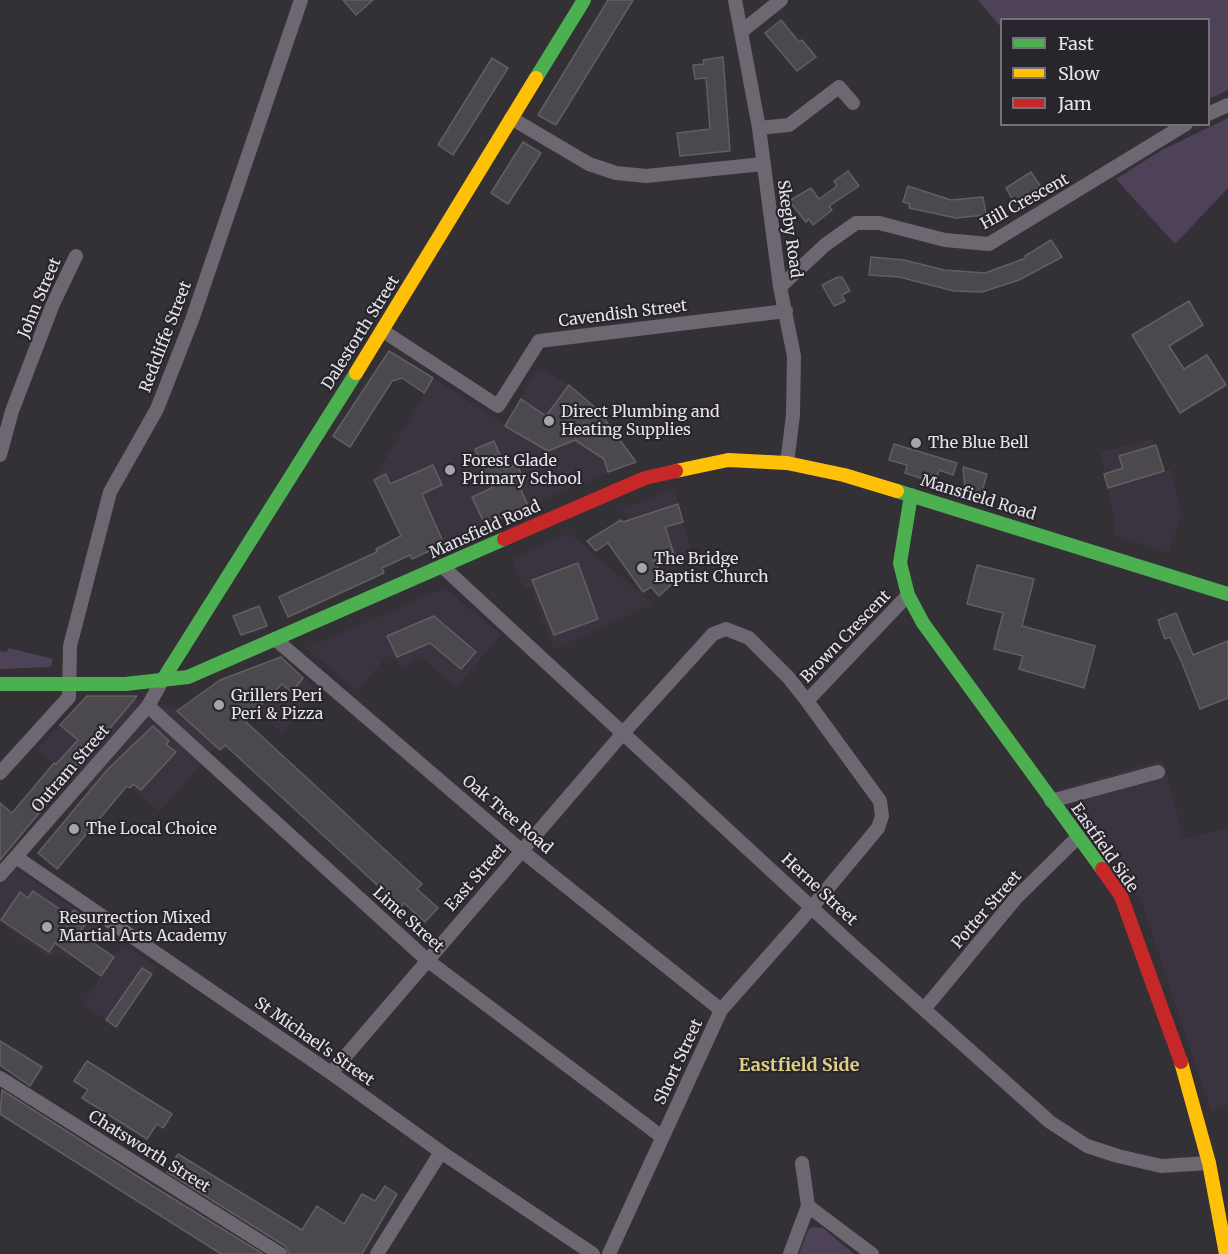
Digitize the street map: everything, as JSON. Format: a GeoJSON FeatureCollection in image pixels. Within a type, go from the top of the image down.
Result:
{"type":"FeatureCollection","features":[{"type":"Feature","properties":{"kind":"street","name":"Redcliffe Street"},"geometry":{"type":"LineString","coordinates":[[70,685],[70,646],[110,492],[157,409],[170,376],[302,0]]}},
{"type":"Feature","properties":{"kind":"street","name":"Dalestorth Street"},"geometry":{"type":"LineString","coordinates":[[162,681],[382,331],[584,0]]}},
{"type":"Feature","properties":{"kind":"street","name":"Skegby Road"},"geometry":{"type":"LineString","coordinates":[[735,0],[759,128],[780,286],[794,356],[793,415],[787,463]]}},
{"type":"Feature","properties":{"kind":"street"},"geometry":{"type":"LineString","coordinates":[[742,31],[782,0]]}},
{"type":"Feature","properties":{"kind":"street"},"geometry":{"type":"LineString","coordinates":[[759,128],[789,125],[839,87],[853,103]]}},
{"type":"Feature","properties":{"kind":"street"},"geometry":{"type":"LineString","coordinates":[[1210,114],[1228,105]]}},
{"type":"Feature","properties":{"kind":"street"},"geometry":{"type":"LineString","coordinates":[[512,118],[590,164],[616,173],[646,176],[763,164]]}},
{"type":"Feature","properties":{"kind":"street","name":"Hill Crescent"},"geometry":{"type":"LineString","coordinates":[[780,286],[825,245],[856,223],[879,223],[945,240],[989,244],[1183,126]]}},
{"type":"Feature","properties":{"kind":"street","name":"John Street"},"geometry":{"type":"LineString","coordinates":[[0,455],[16,400],[53,304],[76,256]]}},
{"type":"Feature","properties":{"kind":"street","name":"Cavendish Street"},"geometry":{"type":"LineString","coordinates":[[382,331],[498,406],[539,341],[786,311]]}},
{"type":"Feature","properties":{"kind":"street","name":"Mansfield Road"},"geometry":{"type":"LineString","coordinates":[[0,684],[70,685],[162,681],[188,677],[645,478],[728,460],[787,463],[844,475],[1228,594]]}},
{"type":"Feature","properties":{"kind":"street","name":"Eastfield Side"},"geometry":{"type":"LineString","coordinates":[[911,495],[900,563],[909,595],[923,623],[1120,896],[1180,1059],[1209,1163],[1226,1254]]}},
{"type":"Feature","properties":{"kind":"street","name":"Herne Street"},"geometry":{"type":"LineString","coordinates":[[442,567],[813,906],[852,945],[1050,1122],[1088,1146],[1161,1166],[1209,1163]]}},
{"type":"Feature","properties":{"kind":"street","name":"Brown Crescent"},"geometry":{"type":"LineString","coordinates":[[807,701],[909,595]]}},
{"type":"Feature","properties":{"kind":"street","name":"Brown Crescent"},"geometry":{"type":"LineString","coordinates":[[624,732],[713,633],[726,629],[749,638],[788,677],[880,801],[882,816],[878,828],[813,906]]}},
{"type":"Feature","properties":{"kind":"street","name":"Oak Tree Road"},"geometry":{"type":"LineString","coordinates":[[275,639],[522,850],[721,1010]]}},
{"type":"Feature","properties":{"kind":"street","name":"Outram Street"},"geometry":{"type":"LineString","coordinates":[[0,875],[148,706],[162,681]]}},
{"type":"Feature","properties":{"kind":"street"},"geometry":{"type":"LineString","coordinates":[[0,773],[66,702],[70,685]]}},
{"type":"Feature","properties":{"kind":"street","name":"Lime Street"},"geometry":{"type":"LineString","coordinates":[[148,706],[427,960],[662,1137]]}},
{"type":"Feature","properties":{"kind":"street","name":"East Street"},"geometry":{"type":"LineString","coordinates":[[331,1073],[624,732]]}},
{"type":"Feature","properties":{"kind":"street"},"geometry":{"type":"LineString","coordinates":[[1051,801],[1158,772]]}},
{"type":"Feature","properties":{"kind":"street","name":"Potter Street"},"geometry":{"type":"LineString","coordinates":[[925,1008],[1016,898],[1078,837]]}},
{"type":"Feature","properties":{"kind":"street","name":"St Michael's Street"},"geometry":{"type":"LineString","coordinates":[[16,857],[331,1073],[441,1152],[593,1254]]}},
{"type":"Feature","properties":{"kind":"street","name":"Short Street"},"geometry":{"type":"LineString","coordinates":[[609,1254],[721,1010],[813,906]]}},
{"type":"Feature","properties":{"kind":"street","name":"Chatsworth Street"},"geometry":{"type":"LineString","coordinates":[[0,1078],[280,1254]]}},
{"type":"Feature","properties":{"kind":"street"},"geometry":{"type":"LineString","coordinates":[[377,1254],[441,1152]]}},
{"type":"Feature","properties":{"kind":"street"},"geometry":{"type":"LineString","coordinates":[[790,1254],[808,1206],[802,1163]]}},
{"type":"Feature","properties":{"kind":"street"},"geometry":{"type":"LineString","coordinates":[[808,1206],[872,1254]]}},
{"type":"Feature","properties":{"kind":"shaded area"},"geometry":{"type":"Polygon","coordinates":[[[978,0],[1228,0],[1228,90],[1210,99],[1210,18],[1000,18],[1000,26],[978,0]]]}},
{"type":"Feature","properties":{"kind":"shaded area"},"geometry":{"type":"Polygon","coordinates":[[[1228,118],[1228,188],[1175,244],[1116,179],[1162,150],[1228,118]]]}},
{"type":"Feature","properties":{"kind":"shaded area","name":"Forest Glade Primary School"},"geometry":{"type":"Polygon","coordinates":[[[539,367],[569,385],[598,410],[636,462],[534,503],[412,559],[374,480],[433,378],[505,425],[539,367]]]}},
{"type":"Feature","properties":{"kind":"shaded area"},"geometry":{"type":"Polygon","coordinates":[[[1153,439],[1164,470],[1171,469],[1181,516],[1168,553],[1113,535],[1114,521],[1101,452],[1153,439]]]}},
{"type":"Feature","properties":{"kind":"shaded area"},"geometry":{"type":"Polygon","coordinates":[[[674,489],[692,555],[662,568],[621,509],[674,489]]]}},
{"type":"Feature","properties":{"kind":"shaded area"},"geometry":{"type":"Polygon","coordinates":[[[569,533],[653,604],[554,649],[531,589],[523,586],[512,560],[569,533]]]}},
{"type":"Feature","properties":{"kind":"shaded area"},"geometry":{"type":"Polygon","coordinates":[[[445,588],[501,635],[456,687],[418,655],[406,670],[388,655],[357,691],[306,648],[445,588]]]}},
{"type":"Feature","properties":{"kind":"shaded area"},"geometry":{"type":"Polygon","coordinates":[[[8,648],[53,659],[51,667],[0,669],[0,651],[7,652],[8,648]]]}},
{"type":"Feature","properties":{"kind":"shaded area"},"geometry":{"type":"Polygon","coordinates":[[[281,657],[317,690],[283,733],[257,712],[222,752],[216,747],[160,812],[108,769],[89,791],[37,749],[87,696],[130,697],[180,709],[281,657]]]}},
{"type":"Feature","properties":{"kind":"shaded area"},"geometry":{"type":"Polygon","coordinates":[[[1163,760],[1184,839],[1226,828],[1228,835],[1228,1105],[1211,1111],[1141,901],[1065,788],[1163,760]]]}},
{"type":"Feature","properties":{"kind":"shaded area"},"geometry":{"type":"Polygon","coordinates":[[[0,858],[98,926],[76,957],[71,960],[60,955],[47,956],[0,922],[0,858]]]}},
{"type":"Feature","properties":{"kind":"shaded area"},"geometry":{"type":"Polygon","coordinates":[[[123,944],[157,967],[116,1027],[82,1004],[123,944]]]}},
{"type":"Feature","properties":{"kind":"shaded area"},"geometry":{"type":"Polygon","coordinates":[[[812,1227],[823,1228],[854,1254],[799,1254],[808,1230],[812,1227]]]}},
{"type":"Feature","properties":{"kind":"building"},"geometry":{"type":"Polygon","coordinates":[[[343,0],[373,0],[356,15],[343,0]]]}},
{"type":"Feature","properties":{"kind":"building"},"geometry":{"type":"Polygon","coordinates":[[[608,0],[633,0],[556,125],[538,115],[608,0]]]}},
{"type":"Feature","properties":{"kind":"building"},"geometry":{"type":"Polygon","coordinates":[[[781,20],[799,42],[802,40],[816,57],[797,71],[765,33],[781,20]]]}},
{"type":"Feature","properties":{"kind":"building"},"geometry":{"type":"Polygon","coordinates":[[[723,57],[730,151],[680,156],[677,133],[710,129],[706,78],[695,79],[693,65],[704,64],[703,60],[723,57]]]}},
{"type":"Feature","properties":{"kind":"building"},"geometry":{"type":"Polygon","coordinates":[[[492,58],[508,68],[453,155],[438,145],[492,58]]]}},
{"type":"Feature","properties":{"kind":"building"},"geometry":{"type":"Polygon","coordinates":[[[523,142],[541,153],[508,204],[491,193],[523,142]]]}},
{"type":"Feature","properties":{"kind":"building"},"geometry":{"type":"Polygon","coordinates":[[[848,171],[859,186],[829,206],[832,210],[813,225],[809,219],[806,222],[789,201],[811,188],[819,199],[837,186],[834,181],[848,171]]]}},
{"type":"Feature","properties":{"kind":"building"},"geometry":{"type":"Polygon","coordinates":[[[1031,172],[1041,187],[1015,204],[1006,188],[1031,172]]]}},
{"type":"Feature","properties":{"kind":"building"},"geometry":{"type":"Polygon","coordinates":[[[908,186],[951,200],[983,197],[986,215],[956,218],[909,208],[910,204],[903,202],[908,186]]]}},
{"type":"Feature","properties":{"kind":"building"},"geometry":{"type":"Polygon","coordinates":[[[1051,240],[1062,257],[1019,280],[982,292],[954,291],[899,277],[869,275],[871,257],[904,260],[944,270],[985,273],[1026,258],[1025,256],[1051,240]]]}},
{"type":"Feature","properties":{"kind":"building"},"geometry":{"type":"Polygon","coordinates":[[[842,277],[850,291],[842,295],[845,301],[834,306],[822,285],[842,277]]]}},
{"type":"Feature","properties":{"kind":"building"},"geometry":{"type":"Polygon","coordinates":[[[1189,301],[1203,325],[1169,346],[1184,369],[1207,355],[1226,385],[1180,413],[1132,335],[1189,301]]]}},
{"type":"Feature","properties":{"kind":"building"},"geometry":{"type":"Polygon","coordinates":[[[389,351],[433,378],[424,393],[402,378],[392,381],[350,447],[333,436],[389,351]]]}},
{"type":"Feature","properties":{"kind":"building","name":"Direct Plumbing and Heating Supplies"},"geometry":{"type":"Polygon","coordinates":[[[569,385],[598,410],[636,462],[608,472],[604,459],[575,440],[548,451],[505,426],[521,399],[546,416],[569,385]]]}},
{"type":"Feature","properties":{"kind":"building"},"geometry":{"type":"Polygon","coordinates":[[[494,441],[506,469],[517,464],[522,476],[516,478],[528,506],[485,525],[472,497],[492,488],[475,449],[494,441]]]}},
{"type":"Feature","properties":{"kind":"building"},"geometry":{"type":"Polygon","coordinates":[[[894,444],[957,463],[953,475],[939,470],[935,483],[905,473],[907,465],[889,460],[894,444]]]}},
{"type":"Feature","properties":{"kind":"building"},"geometry":{"type":"Polygon","coordinates":[[[1156,445],[1164,471],[1108,488],[1104,474],[1123,468],[1119,456],[1156,445]]]}},
{"type":"Feature","properties":{"kind":"building"},"geometry":{"type":"Polygon","coordinates":[[[433,465],[442,485],[422,494],[444,544],[412,559],[410,555],[382,568],[384,573],[288,617],[279,597],[377,552],[376,549],[401,536],[374,480],[386,474],[390,484],[433,465]]]}},
{"type":"Feature","properties":{"kind":"building"},"geometry":{"type":"Polygon","coordinates":[[[963,467],[987,474],[981,495],[965,489],[963,467]]]}},
{"type":"Feature","properties":{"kind":"building"},"geometry":{"type":"Polygon","coordinates":[[[678,504],[683,522],[665,527],[674,554],[653,561],[671,585],[659,596],[651,587],[643,592],[608,543],[596,551],[587,541],[621,520],[623,522],[678,504]]]}},
{"type":"Feature","properties":{"kind":"building"},"geometry":{"type":"Polygon","coordinates":[[[578,563],[598,619],[554,635],[532,580],[578,563]]]}},
{"type":"Feature","properties":{"kind":"building"},"geometry":{"type":"Polygon","coordinates":[[[977,565],[1034,579],[1022,626],[1095,646],[1084,688],[1019,669],[1023,656],[994,649],[1003,613],[967,604],[977,565]]]}},
{"type":"Feature","properties":{"kind":"building"},"geometry":{"type":"Polygon","coordinates":[[[259,606],[267,626],[241,635],[233,616],[259,606]]]}},
{"type":"Feature","properties":{"kind":"building"},"geometry":{"type":"Polygon","coordinates":[[[1176,613],[1193,655],[1228,641],[1228,698],[1200,709],[1170,637],[1165,639],[1158,620],[1176,613]]]}},
{"type":"Feature","properties":{"kind":"building"},"geometry":{"type":"Polygon","coordinates":[[[434,616],[476,652],[461,669],[430,643],[397,657],[387,636],[434,616]]]}},
{"type":"Feature","properties":{"kind":"building"},"geometry":{"type":"Polygon","coordinates":[[[281,657],[303,678],[292,692],[282,684],[245,721],[422,884],[417,889],[438,908],[425,922],[404,903],[401,907],[225,745],[220,750],[177,711],[220,680],[281,657]]]}},
{"type":"Feature","properties":{"kind":"building"},"geometry":{"type":"Polygon","coordinates":[[[87,696],[137,696],[0,860],[0,803],[12,813],[54,763],[56,764],[78,740],[60,725],[87,696]]]}},
{"type":"Feature","properties":{"kind":"building"},"geometry":{"type":"Polygon","coordinates":[[[153,726],[169,741],[166,744],[176,752],[141,790],[133,784],[130,788],[127,786],[57,869],[38,853],[108,769],[153,726]]]}},
{"type":"Feature","properties":{"kind":"building","name":"Resurrection Mixed Martial Arts Academy"},"geometry":{"type":"Polygon","coordinates":[[[33,891],[70,916],[74,910],[88,920],[79,933],[114,957],[101,976],[55,943],[49,952],[1,920],[20,892],[28,898],[33,891]]]}},
{"type":"Feature","properties":{"kind":"building"},"geometry":{"type":"Polygon","coordinates":[[[142,968],[152,974],[116,1027],[106,1020],[142,968]]]}},
{"type":"Feature","properties":{"kind":"building"},"geometry":{"type":"Polygon","coordinates":[[[0,1041],[42,1067],[30,1086],[0,1065],[0,1041]]]}},
{"type":"Feature","properties":{"kind":"building"},"geometry":{"type":"Polygon","coordinates":[[[87,1061],[172,1114],[163,1128],[157,1124],[147,1139],[82,1098],[88,1090],[74,1081],[87,1061]]]}},
{"type":"Feature","properties":{"kind":"building"},"geometry":{"type":"Polygon","coordinates":[[[2,1090],[263,1254],[221,1254],[0,1114],[2,1090]]]}},
{"type":"Feature","properties":{"kind":"building"},"geometry":{"type":"Polygon","coordinates":[[[178,1154],[302,1230],[317,1206],[344,1224],[362,1194],[375,1201],[385,1186],[397,1194],[362,1254],[289,1254],[285,1246],[167,1172],[178,1154]]]}},
{"type":"Feature","properties":{"kind":"traffic: fast"},"geometry":{"type":"LineString","coordinates":[[536,78],[584,0]]}},
{"type":"Feature","properties":{"kind":"traffic: fast"},"geometry":{"type":"LineString","coordinates":[[162,681],[356,373]]}},
{"type":"Feature","properties":{"kind":"traffic: fast"},"geometry":{"type":"LineString","coordinates":[[897,491],[1228,594]]}},
{"type":"Feature","properties":{"kind":"traffic: fast"},"geometry":{"type":"LineString","coordinates":[[911,495],[900,563],[908,595],[923,623],[1102,869]]}},
{"type":"Feature","properties":{"kind":"traffic: fast"},"geometry":{"type":"LineString","coordinates":[[0,684],[125,684],[188,677],[504,539]]}},
{"type":"Feature","properties":{"kind":"traffic: slow"},"geometry":{"type":"LineString","coordinates":[[356,373],[536,78]]}},
{"type":"Feature","properties":{"kind":"traffic: slow"},"geometry":{"type":"LineString","coordinates":[[676,471],[728,460],[787,463],[844,475],[897,491]]}},
{"type":"Feature","properties":{"kind":"traffic: slow"},"geometry":{"type":"LineString","coordinates":[[1181,1062],[1209,1163],[1226,1254]]}},
{"type":"Feature","properties":{"kind":"traffic: jam"},"geometry":{"type":"LineString","coordinates":[[504,539],[645,478],[676,471]]}},
{"type":"Feature","properties":{"kind":"traffic: jam"},"geometry":{"type":"LineString","coordinates":[[1102,869],[1121,896],[1181,1062]]}},
{"type":"Feature","properties":{"kind":"place","name":"Direct Plumbing and Heating Supplies"},"geometry":{"type":"Point","coordinates":[549,421]}},
{"type":"Feature","properties":{"kind":"place","name":"The Blue Bell"},"geometry":{"type":"Point","coordinates":[916,443]}},
{"type":"Feature","properties":{"kind":"place","name":"Forest Glade Primary School"},"geometry":{"type":"Point","coordinates":[450,470]}},
{"type":"Feature","properties":{"kind":"place","name":"The Bridge Baptist Church"},"geometry":{"type":"Point","coordinates":[642,568]}},
{"type":"Feature","properties":{"kind":"place","name":"Grillers Peri Peri & Pizza"},"geometry":{"type":"Point","coordinates":[219,705]}},
{"type":"Feature","properties":{"kind":"place","name":"The Local Choice"},"geometry":{"type":"Point","coordinates":[74,829]}},
{"type":"Feature","properties":{"kind":"place","name":"Resurrection Mixed Martial Arts Academy"},"geometry":{"type":"Point","coordinates":[47,927]}},
{"type":"Feature","properties":{"kind":"district","name":"Eastfield Side"},"geometry":{"type":"Point","coordinates":[799,1066]}}]}
